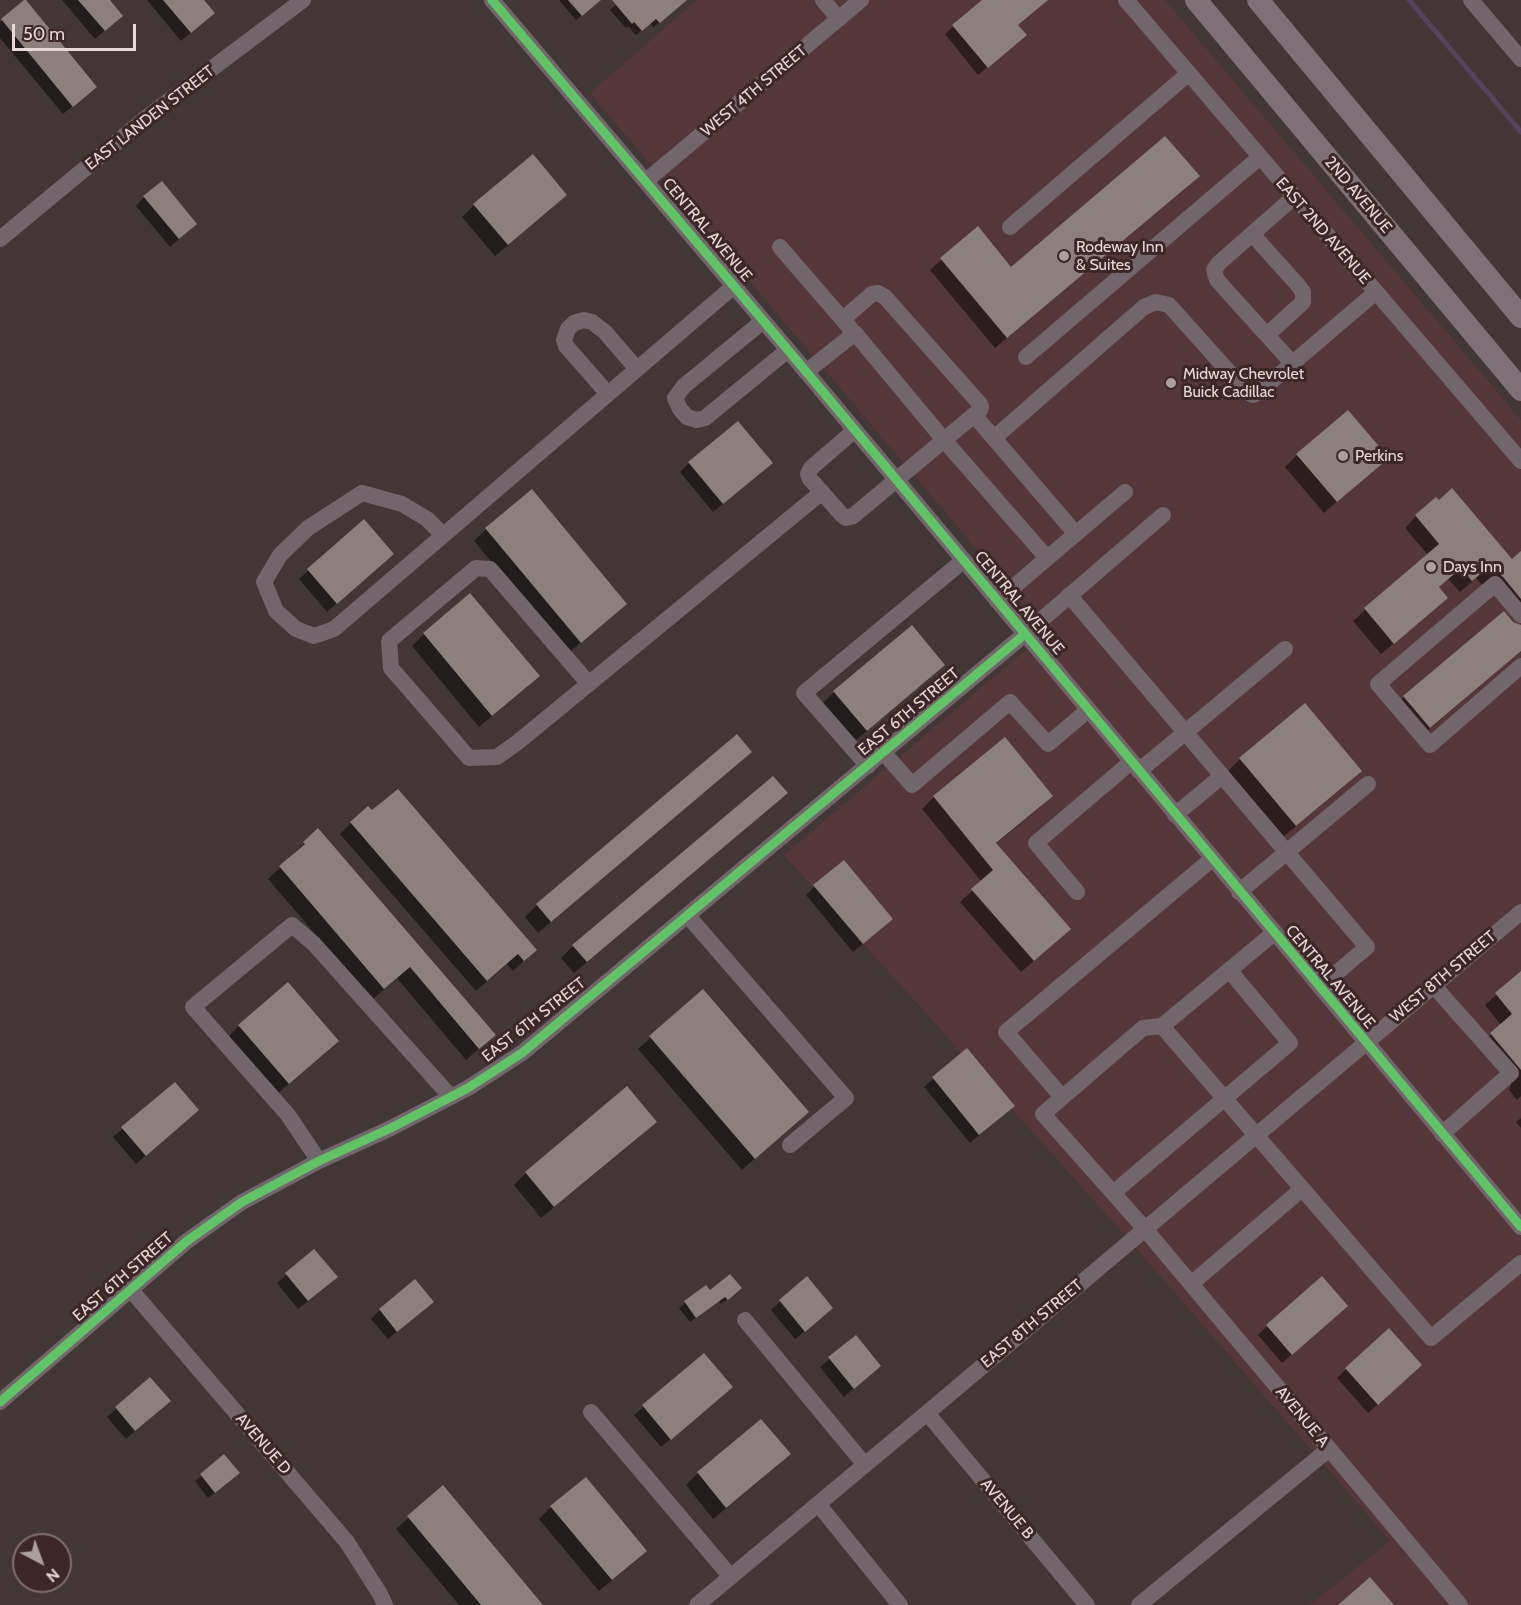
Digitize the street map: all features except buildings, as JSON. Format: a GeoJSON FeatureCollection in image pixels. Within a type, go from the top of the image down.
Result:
{"type":"FeatureCollection","features":[{"type":"Feature","properties":{"kind":"main road","name":"2ND AVENUE"},"geometry":{"type":"LineString","coordinates":[[1196,0],[1521,390]]}},
{"type":"Feature","properties":{"kind":"main road"},"geometry":{"type":"LineString","coordinates":[[1258,0],[1521,317]]}},
{"type":"Feature","properties":{"kind":"street","name":"EAST LANDEN STREET"},"geometry":{"type":"LineString","coordinates":[[0,239],[146,118],[303,0]]}},
{"type":"Feature","properties":{"kind":"street","name":"CENTRAL AVENUE"},"geometry":{"type":"LineString","coordinates":[[492,0],[788,350],[1521,1227]]}},
{"type":"Feature","properties":{"kind":"street"},"geometry":{"type":"LineString","coordinates":[[823,0],[839,19]]}},
{"type":"Feature","properties":{"kind":"street","name":"WEST 4TH STREET"},"geometry":{"type":"LineString","coordinates":[[646,181],[861,0]]}},
{"type":"Feature","properties":{"kind":"street","name":"EAST 2ND AVENUE"},"geometry":{"type":"LineString","coordinates":[[1126,0],[1521,461]]}},
{"type":"Feature","properties":{"kind":"street"},"geometry":{"type":"LineString","coordinates":[[1471,0],[1521,59]]}},
{"type":"Feature","properties":{"kind":"street"},"geometry":{"type":"LineString","coordinates":[[1010,227],[1188,74]]}},
{"type":"Feature","properties":{"kind":"street"},"geometry":{"type":"LineString","coordinates":[[1026,357],[1260,157]]}},
{"type":"Feature","properties":{"kind":"street"},"geometry":{"type":"LineString","coordinates":[[1293,363],[1217,280],[1214,270],[1219,262],[1294,196]]}},
{"type":"Feature","properties":{"kind":"street"},"geometry":{"type":"LineString","coordinates":[[1252,234],[1303,292],[1303,302],[1267,335]]}},
{"type":"Feature","properties":{"kind":"street"},"geometry":{"type":"LineString","coordinates":[[780,247],[1047,558]]}},
{"type":"Feature","properties":{"kind":"street"},"geometry":{"type":"LineString","coordinates":[[443,535],[427,519],[402,504],[362,493],[308,528],[280,555],[264,582],[276,611],[296,629],[314,636],[334,629],[734,286]]}},
{"type":"Feature","properties":{"kind":"street"},"geometry":{"type":"LineString","coordinates":[[994,438],[1143,307],[1156,302],[1169,305],[1252,395],[1260,392],[1376,292]]}},
{"type":"Feature","properties":{"kind":"street"},"geometry":{"type":"LineString","coordinates":[[843,319],[872,294],[878,293],[885,297],[981,407],[897,480],[853,516],[846,518],[808,474],[811,468],[855,430]]}},
{"type":"Feature","properties":{"kind":"street"},"geometry":{"type":"LineString","coordinates":[[608,394],[566,346],[564,340],[568,329],[574,323],[584,320],[592,322],[605,332],[638,369]]}},
{"type":"Feature","properties":{"kind":"street"},"geometry":{"type":"LineString","coordinates":[[763,321],[684,386],[675,398],[680,409],[687,417],[697,420],[705,418],[788,350]]}},
{"type":"Feature","properties":{"kind":"street"},"geometry":{"type":"LineString","coordinates":[[806,372],[855,333]]}},
{"type":"Feature","properties":{"kind":"street"},"geometry":{"type":"LineString","coordinates":[[974,415],[1076,534]]}},
{"type":"Feature","properties":{"kind":"street"},"geometry":{"type":"LineString","coordinates":[[589,684],[490,569],[476,568],[389,641],[391,668],[469,758],[497,757],[518,742],[589,684],[822,492]]}},
{"type":"Feature","properties":{"kind":"street"},"geometry":{"type":"LineString","coordinates":[[997,601],[1125,492]]}},
{"type":"Feature","properties":{"kind":"street","name":"EAST 6TH STREET"},"geometry":{"type":"LineString","coordinates":[[0,1402],[187,1241],[242,1202],[318,1161],[391,1128],[468,1088],[522,1053],[884,753],[1163,515]]}},
{"type":"Feature","properties":{"kind":"street"},"geometry":{"type":"LineString","coordinates":[[868,766],[804,693],[963,560]]}},
{"type":"Feature","properties":{"kind":"street"},"geometry":{"type":"LineString","coordinates":[[1521,615],[1495,584],[1378,684],[1430,746],[1521,666]]}},
{"type":"Feature","properties":{"kind":"street"},"geometry":{"type":"LineString","coordinates":[[1069,595],[1367,947],[1320,987]]}},
{"type":"Feature","properties":{"kind":"street"},"geometry":{"type":"LineString","coordinates":[[1077,892],[1036,843],[1135,767],[1186,732],[1285,649]]}},
{"type":"Feature","properties":{"kind":"street"},"geometry":{"type":"LineString","coordinates":[[884,753],[912,785],[1010,702],[1048,744],[1088,710]]}},
{"type":"Feature","properties":{"kind":"street"},"geometry":{"type":"LineString","coordinates":[[1175,815],[1222,776]]}},
{"type":"Feature","properties":{"kind":"street"},"geometry":{"type":"LineString","coordinates":[[1239,892],[1368,784]]}},
{"type":"Feature","properties":{"kind":"street"},"geometry":{"type":"LineString","coordinates":[[1212,859],[1005,1032],[1062,1097],[1143,1028],[1162,1026],[1274,933]]}},
{"type":"Feature","properties":{"kind":"street","name":"WEST 8TH STREET"},"geometry":{"type":"LineString","coordinates":[[1366,1042],[1520,914]]}},
{"type":"Feature","properties":{"kind":"street"},"geometry":{"type":"LineString","coordinates":[[688,916],[846,1098],[790,1145]]}},
{"type":"Feature","properties":{"kind":"street"},"geometry":{"type":"LineString","coordinates":[[318,1161],[288,1115],[193,1007],[292,925],[314,944],[451,1097]]}},
{"type":"Feature","properties":{"kind":"street"},"geometry":{"type":"LineString","coordinates":[[1113,1193],[1290,1043],[1229,970]]}},
{"type":"Feature","properties":{"kind":"street"},"geometry":{"type":"LineString","coordinates":[[1433,985],[1511,1073],[1442,1134]]}},
{"type":"Feature","properties":{"kind":"street"},"geometry":{"type":"LineString","coordinates":[[1162,1026],[1431,1338],[1521,1263]]}},
{"type":"Feature","properties":{"kind":"street","name":"EAST 8TH STREET"},"geometry":{"type":"LineString","coordinates":[[705,1602],[731,1576],[1366,1042]]}},
{"type":"Feature","properties":{"kind":"street","name":"AVENUE A"},"geometry":{"type":"LineString","coordinates":[[1062,1097],[1043,1114],[1145,1229],[1460,1605]]}},
{"type":"Feature","properties":{"kind":"street"},"geometry":{"type":"LineString","coordinates":[[1191,1284],[1302,1189]]}},
{"type":"Feature","properties":{"kind":"street","name":"AVENUE D"},"geometry":{"type":"LineString","coordinates":[[131,1290],[347,1542],[385,1605]]}},
{"type":"Feature","properties":{"kind":"street"},"geometry":{"type":"LineString","coordinates":[[745,1320],[865,1465]]}},
{"type":"Feature","properties":{"kind":"street"},"geometry":{"type":"LineString","coordinates":[[591,1412],[731,1576]]}},
{"type":"Feature","properties":{"kind":"street","name":"AVENUE B"},"geometry":{"type":"LineString","coordinates":[[927,1413],[1087,1605]]}},
{"type":"Feature","properties":{"kind":"street"},"geometry":{"type":"LineString","coordinates":[[1139,1605],[1329,1449]]}},
{"type":"Feature","properties":{"kind":"street"},"geometry":{"type":"LineString","coordinates":[[818,1504],[900,1605]]}},
{"type":"Feature","properties":{"kind":"shaded area"},"geometry":{"type":"Polygon","coordinates":[[[697,0],[1165,0],[1521,420],[1521,1605],[1310,1605],[1390,1541],[1123,1233],[784,855],[1047,632],[590,93],[697,0]]]}},
{"type":"Feature","properties":{"kind":"waterway"},"geometry":{"type":"LineString","coordinates":[[1409,0],[1521,132]]}},
{"type":"Feature","properties":{"kind":"cycle path"},"geometry":{"type":"LineString","coordinates":[[492,0],[788,350],[1521,1227]]}},
{"type":"Feature","properties":{"kind":"cycle path"},"geometry":{"type":"LineString","coordinates":[[0,1402],[187,1241],[242,1202],[319,1161],[391,1128],[468,1088],[522,1053],[1025,634]]}},
{"type":"Feature","properties":{"kind":"place","name":"Rodeway Inn & Suites"},"geometry":{"type":"Point","coordinates":[1064,256]}},
{"type":"Feature","properties":{"kind":"place","name":"Midway Chevrolet Buick Cadillac"},"geometry":{"type":"Point","coordinates":[1171,383]}},
{"type":"Feature","properties":{"kind":"place","name":"Perkins"},"geometry":{"type":"Point","coordinates":[1343,456]}},
{"type":"Feature","properties":{"kind":"place","name":"Days Inn"},"geometry":{"type":"Point","coordinates":[1431,567]}}]}
